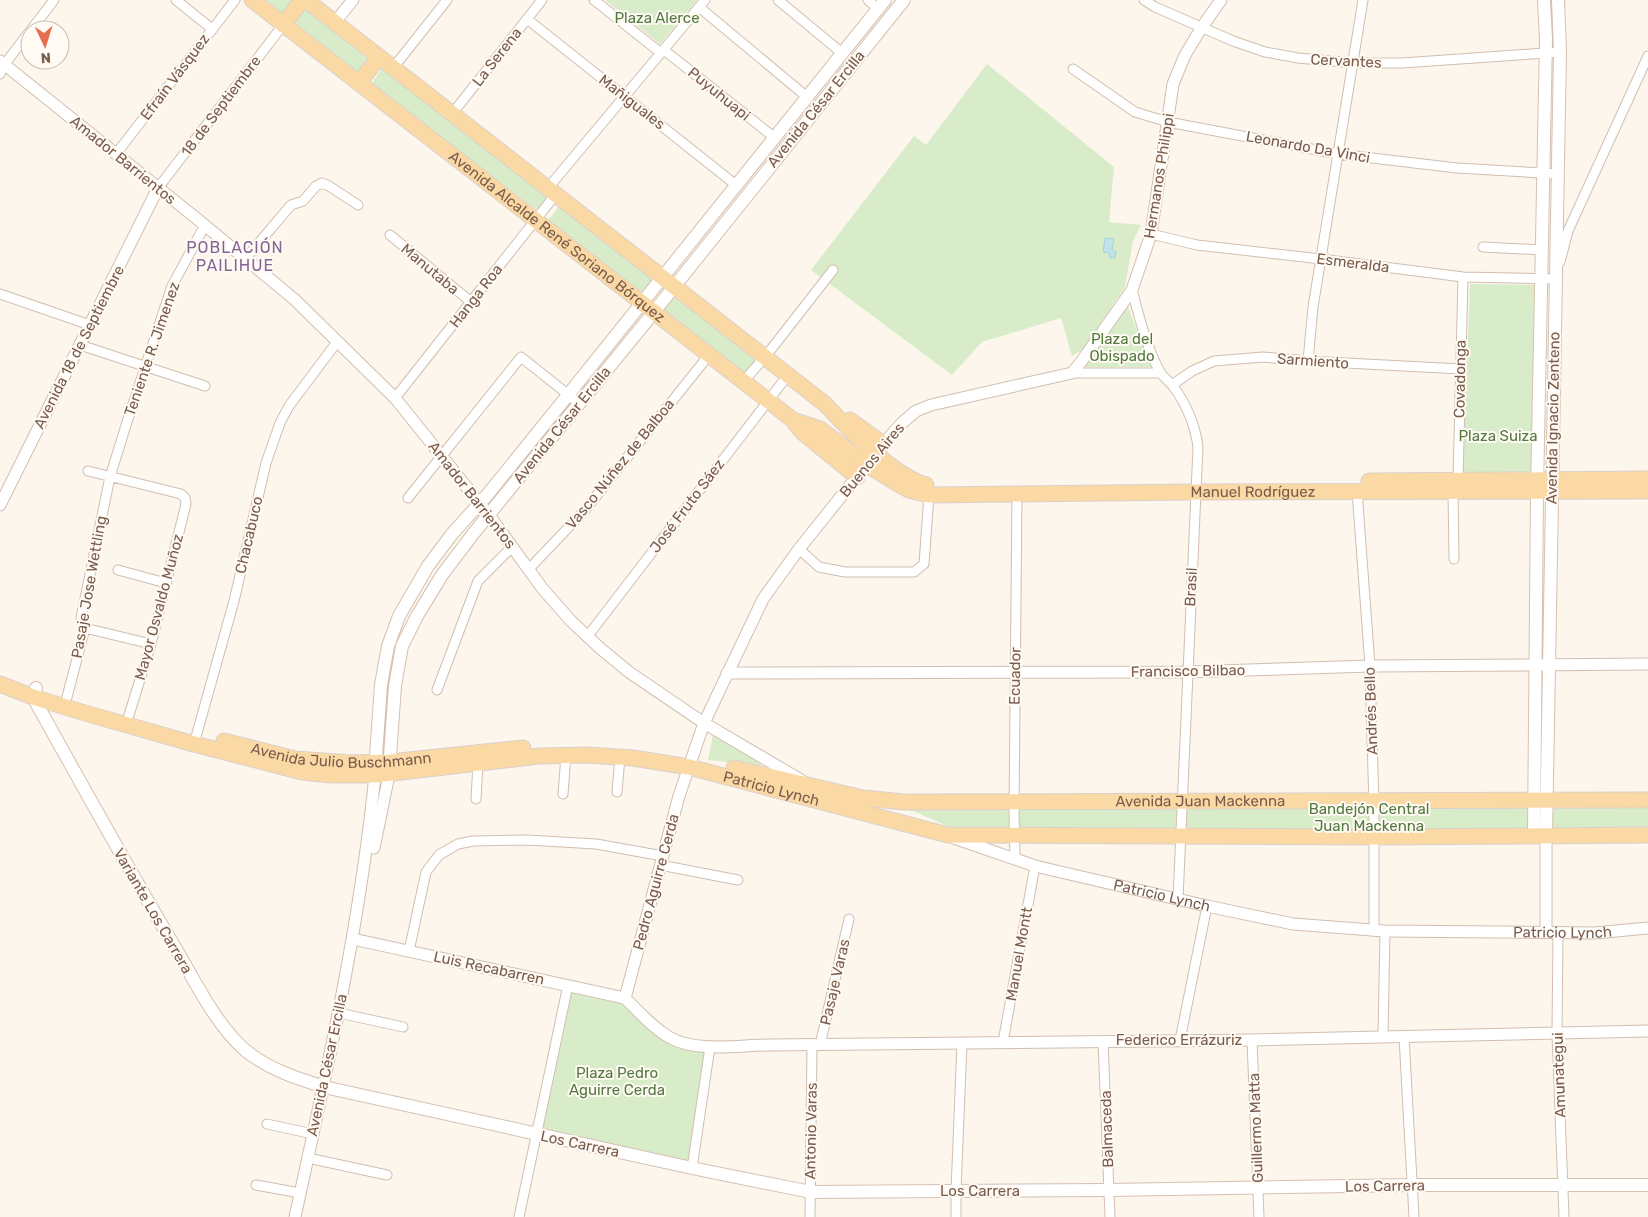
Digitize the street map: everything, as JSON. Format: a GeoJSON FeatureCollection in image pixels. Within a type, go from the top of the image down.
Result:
{"type":"FeatureCollection","features":[{"type":"Feature","properties":{"kind":"main road","name":"Avenida Alcalde René Soriano Bórquez"},"geometry":{"type":"LineString","coordinates":[[252,0],[793,420],[820,429],[875,454]]}},
{"type":"Feature","properties":{"kind":"main road"},"geometry":{"type":"LineString","coordinates":[[283,24],[302,0]]}},
{"type":"Feature","properties":{"kind":"main road"},"geometry":{"type":"LineString","coordinates":[[306,0],[825,404],[875,454]]}},
{"type":"Feature","properties":{"kind":"main road","name":"Avenida César Ercilla"},"geometry":{"type":"LineString","coordinates":[[382,769],[402,646],[417,616],[439,580],[457,554],[580,404],[668,282],[904,0]]}},
{"type":"Feature","properties":{"kind":"main road","name":"Avenida Ignacio Zenteno"},"geometry":{"type":"LineString","coordinates":[[1540,835],[1545,485],[1541,280],[1546,53],[1544,0]]}},
{"type":"Feature","properties":{"kind":"main road","name":"Avenida Ignacio Zenteno"},"geometry":{"type":"LineString","coordinates":[[1545,485],[1556,279],[1560,52],[1558,0]]}},
{"type":"Feature","properties":{"kind":"main road","name":"Avenida César Ercilla"},"geometry":{"type":"LineString","coordinates":[[668,282],[736,185],[881,4]]}},
{"type":"Feature","properties":{"kind":"main road"},"geometry":{"type":"LineString","coordinates":[[359,83],[379,57]]}},
{"type":"Feature","properties":{"kind":"main road","name":"Avenida César Ercilla"},"geometry":{"type":"LineString","coordinates":[[382,769],[380,696],[383,670],[391,635],[408,599],[424,572],[448,539],[568,395],[648,308]]}},
{"type":"Feature","properties":{"kind":"main road"},"geometry":{"type":"LineString","coordinates":[[793,420],[802,432],[857,477]]}},
{"type":"Feature","properties":{"kind":"main road","name":"Manuel Rodríguez"},"geometry":{"type":"LineString","coordinates":[[875,454],[911,479],[939,486],[1455,486],[1545,485],[1648,479]]}},
{"type":"Feature","properties":{"kind":"main road","name":"Manuel Rodríguez"},"geometry":{"type":"LineString","coordinates":[[875,454],[908,490],[929,495],[1017,494],[1196,487],[1357,491],[1455,486]]}},
{"type":"Feature","properties":{"kind":"main road","name":"Manuel Rodríguez"},"geometry":{"type":"LineString","coordinates":[[1545,485],[1648,491]]}},
{"type":"Feature","properties":{"kind":"main road"},"geometry":{"type":"LineString","coordinates":[[424,572],[427,580],[435,582],[439,580]]}},
{"type":"Feature","properties":{"kind":"main road"},"geometry":{"type":"LineString","coordinates":[[391,635],[398,639],[402,646]]}},
{"type":"Feature","properties":{"kind":"main road","name":"Avenida Julio Buschmann"},"geometry":{"type":"LineString","coordinates":[[0,673],[35,692],[67,697],[129,716],[196,740]]}},
{"type":"Feature","properties":{"kind":"main road","name":"Avenida Julio Buschmann"},"geometry":{"type":"LineString","coordinates":[[0,684],[35,692],[302,772],[331,775],[382,769],[513,748],[542,747],[617,749],[689,761]]}},
{"type":"Feature","properties":{"kind":"main road","name":"Variante Los Carrera"},"geometry":{"type":"LineString","coordinates":[[35,692],[121,856],[207,1004],[246,1051],[290,1077],[324,1087]]}},
{"type":"Feature","properties":{"kind":"main road"},"geometry":{"type":"LineString","coordinates":[[380,696],[387,703],[394,704]]}},
{"type":"Feature","properties":{"kind":"main road","name":"Avenida Julio Buschmann"},"geometry":{"type":"LineString","coordinates":[[382,769],[566,755],[689,761]]}},
{"type":"Feature","properties":{"kind":"main road","name":"Avenida Juan Mackenna"},"geometry":{"type":"LineString","coordinates":[[689,761],[814,786],[863,798],[904,802],[1648,800]]}},
{"type":"Feature","properties":{"kind":"main road","name":"Patricio Lynch"},"geometry":{"type":"LineString","coordinates":[[689,761],[948,836]]}},
{"type":"Feature","properties":{"kind":"main road"},"geometry":{"type":"LineString","coordinates":[[948,836],[1375,837],[1648,835]]}},
{"type":"Feature","properties":{"kind":"main road","name":"Los Carrera"},"geometry":{"type":"LineString","coordinates":[[324,1087],[692,1168],[811,1192],[1412,1185],[1648,1185]]}},
{"type":"Feature","properties":{"kind":"street"},"geometry":{"type":"LineString","coordinates":[[38,20],[54,0]]}},
{"type":"Feature","properties":{"kind":"street"},"geometry":{"type":"LineString","coordinates":[[176,0],[212,29]]}},
{"type":"Feature","properties":{"kind":"street","name":"Efraín Vásquez"},"geometry":{"type":"LineString","coordinates":[[116,154],[235,0]]}},
{"type":"Feature","properties":{"kind":"street"},"geometry":{"type":"LineString","coordinates":[[334,22],[353,0]]}},
{"type":"Feature","properties":{"kind":"street"},"geometry":{"type":"LineString","coordinates":[[393,68],[447,0]]}},
{"type":"Feature","properties":{"kind":"street","name":"La Serena"},"geometry":{"type":"LineString","coordinates":[[452,114],[542,0]]}},
{"type":"Feature","properties":{"kind":"street","name":"Puyuhuapi"},"geometry":{"type":"LineString","coordinates":[[594,0],[663,51],[774,138]]}},
{"type":"Feature","properties":{"kind":"street"},"geometry":{"type":"LineString","coordinates":[[778,0],[842,53]]}},
{"type":"Feature","properties":{"kind":"street"},"geometry":{"type":"LineString","coordinates":[[868,0],[881,4]]}},
{"type":"Feature","properties":{"kind":"street","name":"Cervantes"},"geometry":{"type":"LineString","coordinates":[[1144,0],[1155,7],[1233,41],[1266,52],[1298,58],[1354,63],[1402,63],[1560,52]]}},
{"type":"Feature","properties":{"kind":"street","name":"Hermanos Philippi"},"geometry":{"type":"LineString","coordinates":[[1072,372],[1132,290],[1151,234],[1173,84],[1185,55],[1221,0]]}},
{"type":"Feature","properties":{"kind":"street"},"geometry":{"type":"LineString","coordinates":[[1308,361],[1313,307],[1363,0]]}},
{"type":"Feature","properties":{"kind":"street"},"geometry":{"type":"LineString","coordinates":[[702,4],[808,97]]}},
{"type":"Feature","properties":{"kind":"street","name":"Hanga Roa"},"geometry":{"type":"LineString","coordinates":[[395,398],[535,220],[552,192],[625,96],[702,4]]}},
{"type":"Feature","properties":{"kind":"street","name":"Mañiguales"},"geometry":{"type":"LineString","coordinates":[[527,20],[736,185]]}},
{"type":"Feature","properties":{"kind":"street","name":"18 de Septiembre"},"geometry":{"type":"LineString","coordinates":[[158,188],[283,24]]}},
{"type":"Feature","properties":{"kind":"street"},"geometry":{"type":"LineString","coordinates":[[1,67],[20,43]]}},
{"type":"Feature","properties":{"kind":"street"},"geometry":{"type":"LineString","coordinates":[[1556,279],[1568,231],[1648,56]]}},
{"type":"Feature","properties":{"kind":"street","name":"Amador Barrientos"},"geometry":{"type":"LineString","coordinates":[[1,67],[116,154],[294,299],[395,398],[489,515],[528,570],[556,605],[587,637],[629,672],[704,723]]}},
{"type":"Feature","properties":{"kind":"street","name":"Leonardo Da Vinci"},"geometry":{"type":"LineString","coordinates":[[1074,70],[1135,112],[1168,122],[1338,154],[1457,168],[1558,174]]}},
{"type":"Feature","properties":{"kind":"street"},"geometry":{"type":"LineString","coordinates":[[246,258],[291,205],[303,201],[316,186],[322,183],[358,205]]}},
{"type":"Feature","properties":{"kind":"street","name":"Avenida 18 de Septiembre"},"geometry":{"type":"LineString","coordinates":[[0,505],[158,188]]}},
{"type":"Feature","properties":{"kind":"street"},"geometry":{"type":"LineString","coordinates":[[1557,224],[1559,230],[1568,231]]}},
{"type":"Feature","properties":{"kind":"street","name":"Teniente R. Jimenez"},"geometry":{"type":"LineString","coordinates":[[110,477],[172,286],[205,225]]}},
{"type":"Feature","properties":{"kind":"street","name":"Esmeralda"},"geometry":{"type":"LineString","coordinates":[[1151,234],[1197,245],[1463,277],[1556,279]]}},
{"type":"Feature","properties":{"kind":"street","name":"Manutaba"},"geometry":{"type":"LineString","coordinates":[[390,235],[471,302]]}},
{"type":"Feature","properties":{"kind":"street"},"geometry":{"type":"LineString","coordinates":[[1483,247],[1542,250]]}},
{"type":"Feature","properties":{"kind":"street"},"geometry":{"type":"LineString","coordinates":[[744,382],[833,270]]}},
{"type":"Feature","properties":{"kind":"street","name":"Covadonga"},"geometry":{"type":"LineString","coordinates":[[1454,559],[1463,277]]}},
{"type":"Feature","properties":{"kind":"street","name":"Brasil"},"geometry":{"type":"LineString","coordinates":[[1132,290],[1140,322],[1160,373],[1172,385],[1189,412],[1195,429],[1198,447],[1186,672],[1178,899]]}},
{"type":"Feature","properties":{"kind":"street"},"geometry":{"type":"LineString","coordinates":[[0,294],[90,325]]}},
{"type":"Feature","properties":{"kind":"street","name":"Chacabuco"},"geometry":{"type":"LineString","coordinates":[[196,740],[234,601],[266,463],[280,423],[289,406],[337,342]]}},
{"type":"Feature","properties":{"kind":"street"},"geometry":{"type":"LineString","coordinates":[[80,345],[205,386]]}},
{"type":"Feature","properties":{"kind":"street","name":"Vasco Núñez de Balboa"},"geometry":{"type":"LineString","coordinates":[[528,570],[585,510],[709,355]]}},
{"type":"Feature","properties":{"kind":"street"},"geometry":{"type":"LineString","coordinates":[[408,498],[521,357],[580,404]]}},
{"type":"Feature","properties":{"kind":"street","name":"Sarmiento"},"geometry":{"type":"LineString","coordinates":[[1172,385],[1192,371],[1214,361],[1263,357],[1460,369]]}},
{"type":"Feature","properties":{"kind":"street","name":"Buenos Aires"},"geometry":{"type":"LineString","coordinates":[[689,761],[696,733],[704,723],[764,599],[799,549],[875,454],[902,423],[916,411],[931,404],[1072,372],[1160,373]]}},
{"type":"Feature","properties":{"kind":"street","name":"José Fruto Sáez"},"geometry":{"type":"LineString","coordinates":[[587,637],[788,375]]}},
{"type":"Feature","properties":{"kind":"street"},"geometry":{"type":"LineString","coordinates":[[88,471],[110,477]]}},
{"type":"Feature","properties":{"kind":"street","name":"Mayor Osvaldo Muñoz"},"geometry":{"type":"LineString","coordinates":[[110,477],[181,494],[186,498],[151,644],[129,716]]}},
{"type":"Feature","properties":{"kind":"street","name":"Pasaje Jose Wettling"},"geometry":{"type":"LineString","coordinates":[[67,697],[85,628],[82,618],[110,477]]}},
{"type":"Feature","properties":{"kind":"street","name":"Andrés Bello"},"geometry":{"type":"LineString","coordinates":[[1357,491],[1370,666],[1383,1036]]}},
{"type":"Feature","properties":{"kind":"street","name":"Ecuador"},"geometry":{"type":"LineString","coordinates":[[1015,858],[1017,494]]}},
{"type":"Feature","properties":{"kind":"street"},"geometry":{"type":"LineString","coordinates":[[799,549],[819,567],[845,572],[914,572],[924,564],[929,495]]}},
{"type":"Feature","properties":{"kind":"street"},"geometry":{"type":"LineString","coordinates":[[437,690],[478,581],[512,547]]}},
{"type":"Feature","properties":{"kind":"street"},"geometry":{"type":"LineString","coordinates":[[118,570],[166,583]]}},
{"type":"Feature","properties":{"kind":"street"},"geometry":{"type":"LineString","coordinates":[[85,628],[151,644]]}},
{"type":"Feature","properties":{"kind":"street","name":"Francisco Bilbao"},"geometry":{"type":"LineString","coordinates":[[727,673],[1186,672],[1370,666],[1648,664]]}},
{"type":"Feature","properties":{"kind":"street","name":"Avenida Juan Mackenna"},"geometry":{"type":"LineString","coordinates":[[704,723],[779,768],[814,786]]}},
{"type":"Feature","properties":{"kind":"street"},"geometry":{"type":"LineString","coordinates":[[563,794],[566,755]]}},
{"type":"Feature","properties":{"kind":"street"},"geometry":{"type":"LineString","coordinates":[[617,792],[620,757]]}},
{"type":"Feature","properties":{"kind":"street","name":"Pedro Aguirre Cerda"},"geometry":{"type":"LineString","coordinates":[[625,998],[689,761]]}},
{"type":"Feature","properties":{"kind":"street"},"geometry":{"type":"LineString","coordinates":[[476,799],[478,763]]}},
{"type":"Feature","properties":{"kind":"street","name":"Avenida César Ercilla"},"geometry":{"type":"LineString","coordinates":[[295,1217],[339,1013],[353,939],[369,833],[382,769]]}},
{"type":"Feature","properties":{"kind":"street"},"geometry":{"type":"LineString","coordinates":[[1540,835],[1546,932]]}},
{"type":"Feature","properties":{"kind":"street","name":"Patricio Lynch"},"geometry":{"type":"LineString","coordinates":[[948,836],[1035,866],[1293,924],[1380,931],[1595,933],[1648,928]]}},
{"type":"Feature","properties":{"kind":"street"},"geometry":{"type":"LineString","coordinates":[[409,951],[426,872],[439,855],[458,844],[473,841],[527,840],[596,844],[738,880]]}},
{"type":"Feature","properties":{"kind":"street","name":"Manuel Montt"},"geometry":{"type":"LineString","coordinates":[[1003,1042],[1035,866]]}},
{"type":"Feature","properties":{"kind":"street"},"geometry":{"type":"LineString","coordinates":[[1180,1040],[1207,906]]}},
{"type":"Feature","properties":{"kind":"street","name":"Pasaje Varas"},"geometry":{"type":"LineString","coordinates":[[816,1045],[849,919]]}},
{"type":"Feature","properties":{"kind":"street","name":"Amunategui"},"geometry":{"type":"LineString","coordinates":[[1558,933],[1558,1034],[1564,1217]]}},
{"type":"Feature","properties":{"kind":"street","name":"Luis Recabarren"},"geometry":{"type":"LineString","coordinates":[[353,939],[625,998]]}},
{"type":"Feature","properties":{"kind":"street"},"geometry":{"type":"LineString","coordinates":[[519,1217],[568,985]]}},
{"type":"Feature","properties":{"kind":"street","name":"Federico Errázuriz"},"geometry":{"type":"LineString","coordinates":[[625,998],[652,1025],[670,1038],[688,1044],[710,1047],[1252,1040],[1648,1032]]}},
{"type":"Feature","properties":{"kind":"street"},"geometry":{"type":"LineString","coordinates":[[339,1013],[403,1027]]}},
{"type":"Feature","properties":{"kind":"street"},"geometry":{"type":"LineString","coordinates":[[1404,1037],[1414,1217]]}},
{"type":"Feature","properties":{"kind":"street","name":"Guillermo Matta"},"geometry":{"type":"LineString","coordinates":[[1252,1040],[1260,1217]]}},
{"type":"Feature","properties":{"kind":"street","name":"Balmaceda"},"geometry":{"type":"LineString","coordinates":[[1103,1041],[1110,1217]]}},
{"type":"Feature","properties":{"kind":"street"},"geometry":{"type":"LineString","coordinates":[[956,1217],[962,1043]]}},
{"type":"Feature","properties":{"kind":"street","name":"Antonio Varas"},"geometry":{"type":"LineString","coordinates":[[810,1217],[816,1045]]}},
{"type":"Feature","properties":{"kind":"street"},"geometry":{"type":"LineString","coordinates":[[692,1168],[710,1047]]}},
{"type":"Feature","properties":{"kind":"street"},"geometry":{"type":"LineString","coordinates":[[267,1124],[313,1134]]}},
{"type":"Feature","properties":{"kind":"street"},"geometry":{"type":"LineString","coordinates":[[308,1158],[387,1175]]}},
{"type":"Feature","properties":{"kind":"street"},"geometry":{"type":"LineString","coordinates":[[256,1184],[300,1193]]}},
{"type":"Feature","properties":{"kind":"green space"},"geometry":{"type":"Polygon","coordinates":[[[266,0],[292,0],[295,2],[285,15],[266,0]]]}},
{"type":"Feature","properties":{"kind":"green space","name":"Plaza Alerce"},"geometry":{"type":"Polygon","coordinates":[[[605,0],[697,0],[660,44],[605,0]]]}},
{"type":"Feature","properties":{"kind":"green space"},"geometry":{"type":"Polygon","coordinates":[[[302,7],[369,60],[359,73],[292,20],[302,7]]]}},
{"type":"Feature","properties":{"kind":"green space"},"geometry":{"type":"Polygon","coordinates":[[[987,64],[1114,167],[1109,222],[1141,225],[1133,241],[1125,287],[1083,349],[1072,356],[1061,318],[982,342],[952,375],[811,270],[914,136],[926,145],[987,64]]]}},
{"type":"Feature","properties":{"kind":"green space"},"geometry":{"type":"Polygon","coordinates":[[[383,67],[549,194],[537,210],[371,84],[383,67]]]}},
{"type":"Feature","properties":{"kind":"green space"},"geometry":{"type":"Polygon","coordinates":[[[562,202],[657,276],[642,295],[547,222],[562,202]]]}},
{"type":"Feature","properties":{"kind":"green space","name":"Plaza Suiza"},"geometry":{"type":"Polygon","coordinates":[[[1470,284],[1536,285],[1531,473],[1463,473],[1470,284]]]}},
{"type":"Feature","properties":{"kind":"green space"},"geometry":{"type":"Polygon","coordinates":[[[676,295],[759,359],[745,377],[662,313],[676,295]]]}},
{"type":"Feature","properties":{"kind":"green space","name":"Plaza del Obispado"},"geometry":{"type":"Polygon","coordinates":[[[1128,307],[1151,367],[1082,367],[1128,307]]]}},
{"type":"Feature","properties":{"kind":"green space"},"geometry":{"type":"Polygon","coordinates":[[[713,735],[757,758],[761,766],[708,760],[713,735]]]}},
{"type":"Feature","properties":{"kind":"green space","name":"Bandejón Central Juan Mackenna"},"geometry":{"type":"Polygon","coordinates":[[[1648,804],[1648,833],[965,834],[902,806],[1648,804]]]}},
{"type":"Feature","properties":{"kind":"green space","name":"Plaza Pedro Aguirre Cerda"},"geometry":{"type":"Polygon","coordinates":[[[573,988],[623,1000],[650,1027],[706,1050],[689,1161],[542,1129],[573,988]]]}},
{"type":"Feature","properties":{"kind":"water"},"geometry":{"type":"Polygon","coordinates":[[[1105,238],[1114,239],[1112,249],[1116,252],[1115,258],[1110,258],[1109,253],[1103,252],[1105,238]]]}},
{"type":"Feature","properties":{"kind":"district","name":"POBLACIÓN PAILIHUE"},"geometry":{"type":"Point","coordinates":[235,256]}}]}
